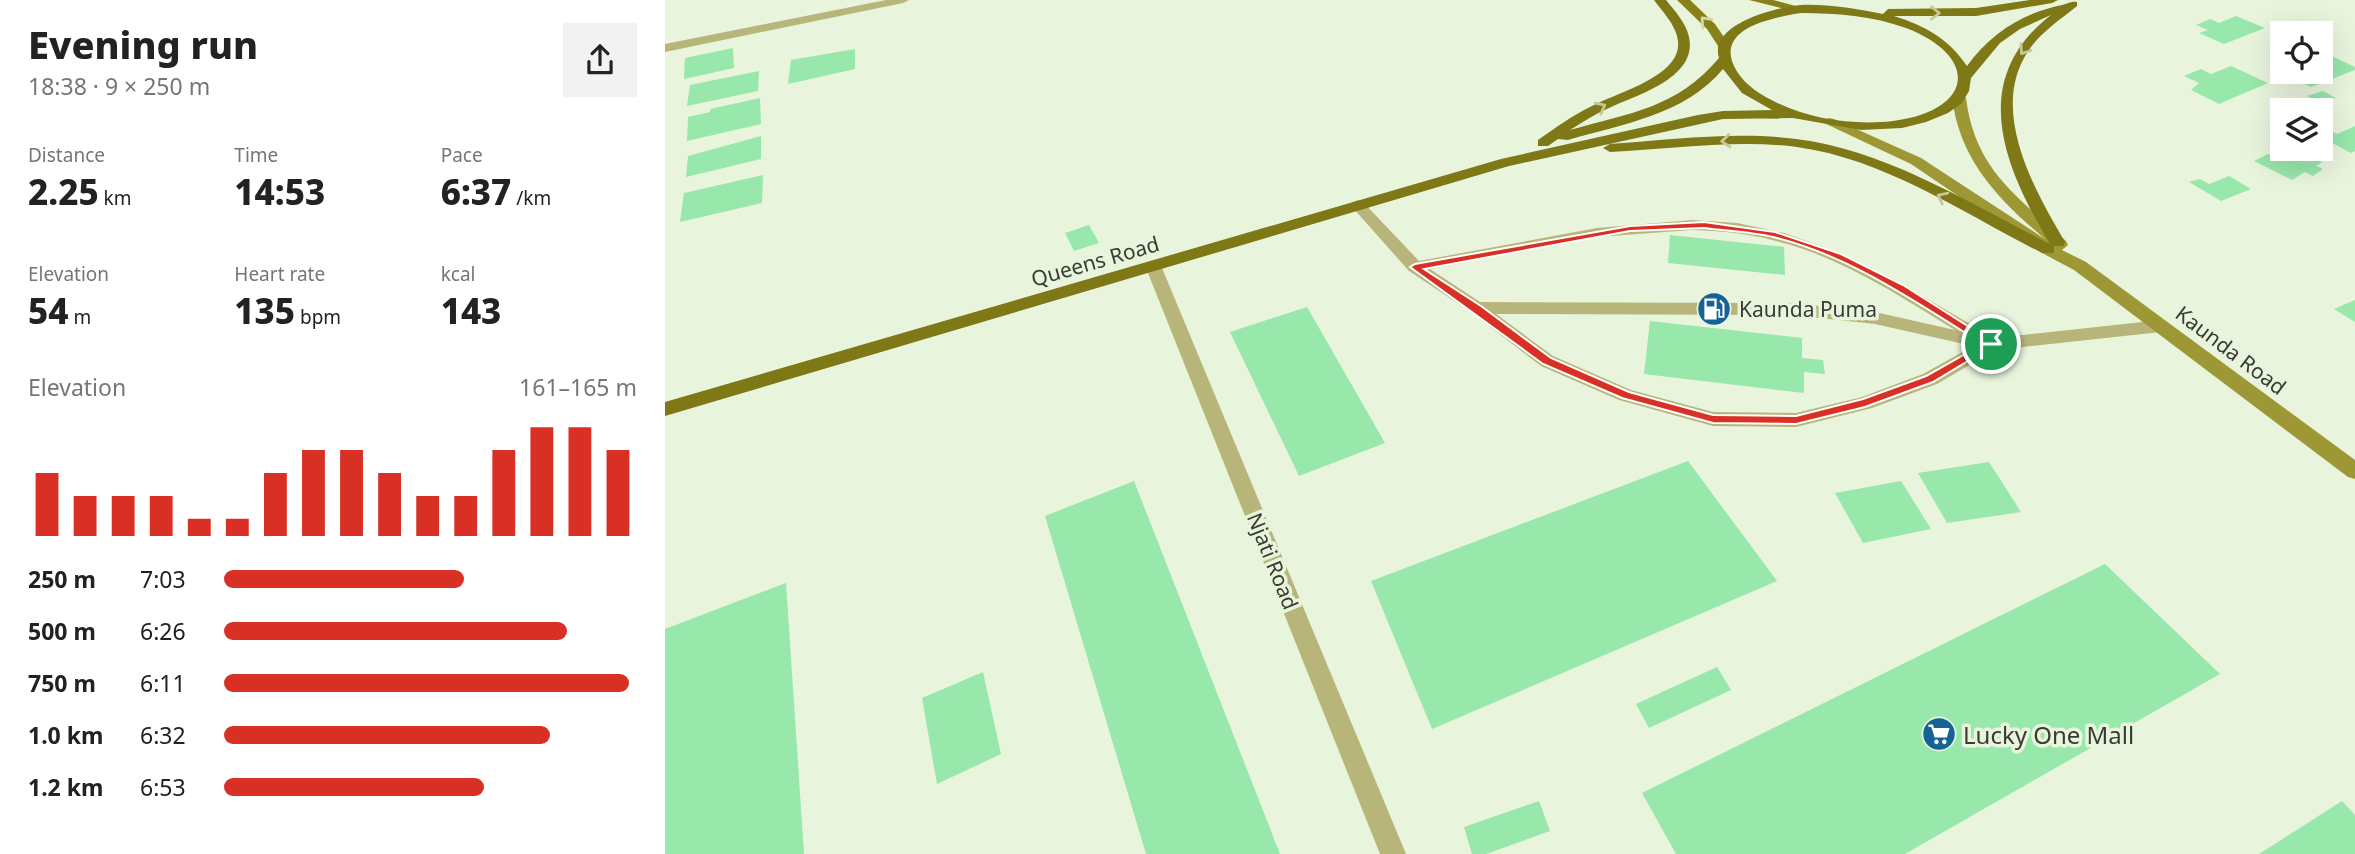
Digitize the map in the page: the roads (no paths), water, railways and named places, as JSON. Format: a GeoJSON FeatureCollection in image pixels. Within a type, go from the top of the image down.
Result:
{"type":"FeatureCollection","features":[{"type":"Feature","properties":{"kind":"highway"},"geometry":{"type":"LineString","coordinates":[[1545,149],[1573,122],[1652,83],[1674,67],[1682,56],[1684,44],[1680,26],[1660,0]]}},
{"type":"Feature","properties":{"kind":"highway"},"geometry":{"type":"LineString","coordinates":[[1545,149],[1691,93],[1707,81],[1734,32],[1750,21],[1774,13],[1801,9],[1866,13],[1976,12],[2052,0]]}},
{"type":"Feature","properties":{"kind":"highway"},"geometry":{"type":"LineString","coordinates":[[2052,245],[2013,148],[2005,97],[2018,57],[2032,38],[2076,2]]}},
{"type":"Feature","properties":{"kind":"highway"},"geometry":{"type":"LineString","coordinates":[[1965,77],[1984,50],[2006,30],[2076,2]]}},
{"type":"Feature","properties":{"kind":"highway"},"geometry":{"type":"LineString","coordinates":[[1724,53],[1734,80],[1759,99],[1795,114],[1829,122],[1871,126],[1910,123],[1940,113],[1959,98],[1965,88],[1965,77],[1956,57],[1934,38],[1903,23],[1866,13]]}},
{"type":"Feature","properties":{"kind":"highway"},"geometry":{"type":"LineString","coordinates":[[1545,149],[1723,115],[1795,114]]}},
{"type":"Feature","properties":{"kind":"highway"},"geometry":{"type":"LineString","coordinates":[[1545,149],[1748,139],[1800,143],[1844,153],[1881,167],[2052,245]]}},
{"type":"Feature","properties":{"kind":"highway","name":"Queens Road"},"geometry":{"type":"LineString","coordinates":[[665,409],[1154,268],[1545,149]]}},
{"type":"Feature","properties":{"kind":"main road"},"geometry":{"type":"LineString","coordinates":[[1682,0],[1711,27],[1724,53]]}},
{"type":"Feature","properties":{"kind":"main road"},"geometry":{"type":"LineString","coordinates":[[1755,0],[1801,9]]}},
{"type":"Feature","properties":{"kind":"main road","name":"Kaunda Road"},"geometry":{"type":"LineString","coordinates":[[1959,98],[1964,133],[1973,152],[2015,206],[2052,245]]}},
{"type":"Feature","properties":{"kind":"main road","name":"Kaunda Road"},"geometry":{"type":"LineString","coordinates":[[1829,122],[1916,161],[2052,245],[2355,471]]}},
{"type":"Feature","properties":{"kind":"street"},"geometry":{"type":"LineString","coordinates":[[665,48],[903,0]]}},
{"type":"Feature","properties":{"kind":"street"},"geometry":{"type":"LineString","coordinates":[[1358,205],[1415,267],[1477,308],[1547,361],[1626,395],[1713,419],[1796,420],[1865,403],[1930,379],[1991,344]]}},
{"type":"Feature","properties":{"kind":"street"},"geometry":{"type":"LineString","coordinates":[[1415,267],[1630,228],[1716,226],[1775,235],[1837,257],[1899,288],[1991,344]]}},
{"type":"Feature","properties":{"kind":"street","name":"Njati Road"},"geometry":{"type":"LineString","coordinates":[[1154,268],[1393,854]]}},
{"type":"Feature","properties":{"kind":"street"},"geometry":{"type":"LineString","coordinates":[[1477,308],[1791,309],[1875,318],[1991,344],[2161,326]]}},
{"type":"Feature","properties":{"kind":"place","name":"Kaunda Puma"},"geometry":{"type":"Point","coordinates":[1714,309]}},
{"type":"Feature","properties":{"kind":"place","name":"Lucky One Mall"},"geometry":{"type":"Point","coordinates":[1939,734]}}]}
